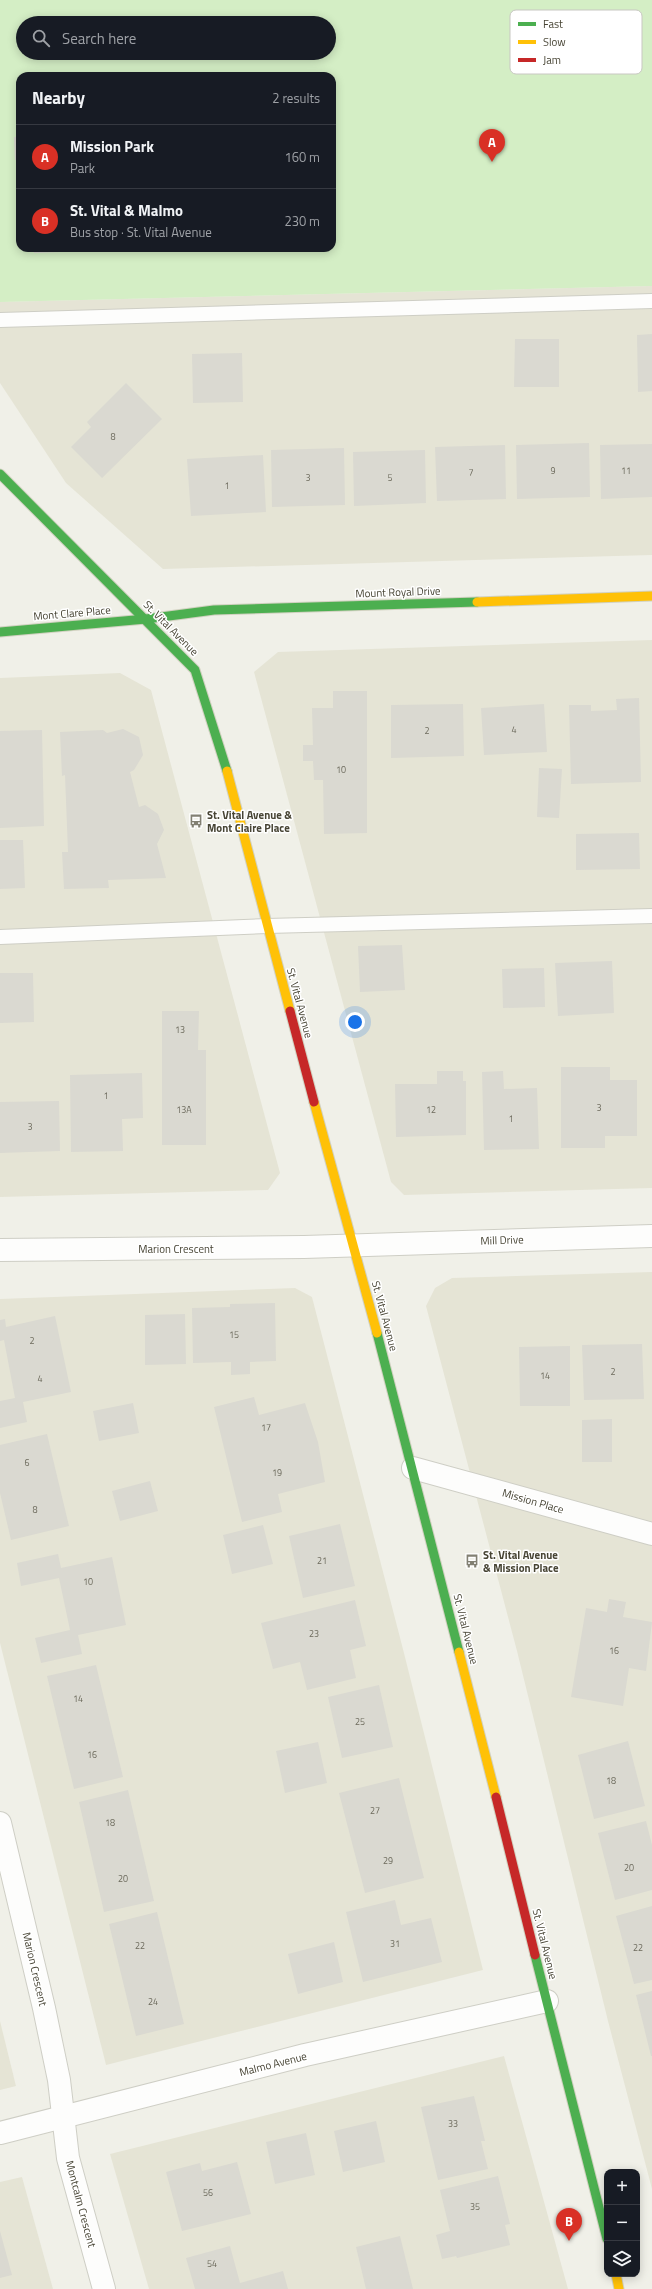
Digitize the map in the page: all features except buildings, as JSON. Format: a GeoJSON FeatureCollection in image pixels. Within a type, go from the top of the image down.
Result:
{"type":"FeatureCollection","features":[{"type":"Feature","properties":{"kind":"street","name":"St. Vital Avenue"},"geometry":{"type":"LineString","coordinates":[[0,474],[146,619],[195,670],[233,788],[267,926],[413,1468],[604,2227]]}},
{"type":"Feature","properties":{"kind":"street","name":"Mount Royal Drive"},"geometry":{"type":"LineString","coordinates":[[146,619],[214,610],[652,596]]}},
{"type":"Feature","properties":{"kind":"street","name":"Mont Clare Place"},"geometry":{"type":"LineString","coordinates":[[0,632],[146,619]]}},
{"type":"Feature","properties":{"kind":"street","name":"Mill Drive"},"geometry":{"type":"LineString","coordinates":[[353,1245],[652,1236]]}},
{"type":"Feature","properties":{"kind":"street","name":"Marion Crescent"},"geometry":{"type":"LineString","coordinates":[[0,1250],[353,1245]]}},
{"type":"Feature","properties":{"kind":"street","name":"Mission Place"},"geometry":{"type":"LineString","coordinates":[[413,1468],[652,1534]]}},
{"type":"Feature","properties":{"kind":"street","name":"Marion Crescent"},"geometry":{"type":"LineString","coordinates":[[0,1823],[44,2008],[59,2080],[64,2117]]}},
{"type":"Feature","properties":{"kind":"street","name":"Malmo Avenue"},"geometry":{"type":"LineString","coordinates":[[0,2133],[305,2055],[547,2001]]}},
{"type":"Feature","properties":{"kind":"street","name":"Montcalm Crescent"},"geometry":{"type":"LineString","coordinates":[[64,2117],[68,2158],[104,2289]]}},
{"type":"Feature","properties":{"kind":"street"},"geometry":{"type":"LineString","coordinates":[[617,2277],[620,2289]]}},
{"type":"Feature","properties":{"kind":"lane"},"geometry":{"type":"LineString","coordinates":[[0,320],[652,301]]}},
{"type":"Feature","properties":{"kind":"lane"},"geometry":{"type":"LineString","coordinates":[[0,937],[267,926],[652,916]]}},
{"type":"Feature","properties":{"kind":"shaded area"},"geometry":{"type":"Polygon","coordinates":[[[652,286],[652,555],[163,569],[66,483],[0,383],[0,302],[652,286]]]}},
{"type":"Feature","properties":{"kind":"shaded area"},"geometry":{"type":"Polygon","coordinates":[[[652,640],[652,1188],[404,1195],[391,1182],[254,672],[278,652],[652,640]]]}},
{"type":"Feature","properties":{"kind":"shaded area"},"geometry":{"type":"Polygon","coordinates":[[[120,673],[151,690],[280,1173],[268,1190],[0,1197],[0,678],[120,673]]]}},
{"type":"Feature","properties":{"kind":"shaded area"},"geometry":{"type":"Polygon","coordinates":[[[652,1272],[652,2189],[608,2021],[517,1651],[426,1306],[435,1288],[452,1278],[652,1272]]]}},
{"type":"Feature","properties":{"kind":"shaded area"},"geometry":{"type":"Polygon","coordinates":[[[295,1288],[312,1297],[404,1653],[483,1970],[106,2065],[0,1643],[0,1299],[295,1288]]]}},
{"type":"Feature","properties":{"kind":"shaded area"},"geometry":{"type":"Polygon","coordinates":[[[0,2021],[16,2086],[0,2090],[0,2021]]]}},
{"type":"Feature","properties":{"kind":"shaded area"},"geometry":{"type":"Polygon","coordinates":[[[504,2056],[568,2289],[149,2289],[110,2154],[504,2056]]]}},
{"type":"Feature","properties":{"kind":"shaded area"},"geometry":{"type":"Polygon","coordinates":[[[22,2177],[53,2289],[0,2289],[0,2182],[22,2177]]]}},
{"type":"Feature","properties":{"kind":"green space"},"geometry":{"type":"Polygon","coordinates":[[[0,0],[652,0],[652,286],[0,302],[0,0]]]}},
{"type":"Feature","properties":{"kind":"traffic: fast"},"geometry":{"type":"LineString","coordinates":[[0,474],[195,670],[227,771]]}},
{"type":"Feature","properties":{"kind":"traffic: fast"},"geometry":{"type":"LineString","coordinates":[[0,632],[146,619],[214,610],[477,602]]}},
{"type":"Feature","properties":{"kind":"traffic: fast"},"geometry":{"type":"LineString","coordinates":[[377,1333],[459,1652]]}},
{"type":"Feature","properties":{"kind":"traffic: fast"},"geometry":{"type":"LineString","coordinates":[[535,1955],[604,2227]]}},
{"type":"Feature","properties":{"kind":"traffic: slow"},"geometry":{"type":"LineString","coordinates":[[477,602],[652,596]]}},
{"type":"Feature","properties":{"kind":"traffic: slow"},"geometry":{"type":"LineString","coordinates":[[227,771],[290,1011]]}},
{"type":"Feature","properties":{"kind":"traffic: slow"},"geometry":{"type":"LineString","coordinates":[[314,1102],[377,1333]]}},
{"type":"Feature","properties":{"kind":"traffic: slow"},"geometry":{"type":"LineString","coordinates":[[459,1652],[496,1797]]}},
{"type":"Feature","properties":{"kind":"traffic: slow"},"geometry":{"type":"LineString","coordinates":[[617,2277],[619,2289]]}},
{"type":"Feature","properties":{"kind":"traffic: jam"},"geometry":{"type":"LineString","coordinates":[[290,1011],[314,1102]]}},
{"type":"Feature","properties":{"kind":"traffic: jam"},"geometry":{"type":"LineString","coordinates":[[496,1797],[535,1955]]}},
{"type":"Feature","properties":{"kind":"place","name":"Mission Park"},"geometry":{"type":"Point","coordinates":[492,162]}},
{"type":"Feature","properties":{"kind":"place","name":"St. Vital Avenue & Mont Claire Place"},"geometry":{"type":"Point","coordinates":[196,821]}},
{"type":"Feature","properties":{"kind":"place","name":"St. Vital Avenue & Mission Place"},"geometry":{"type":"Point","coordinates":[472,1561]}},
{"type":"Feature","properties":{"kind":"place","name":"St. Vital & Malmo"},"geometry":{"type":"Point","coordinates":[569,2241]}}]}
